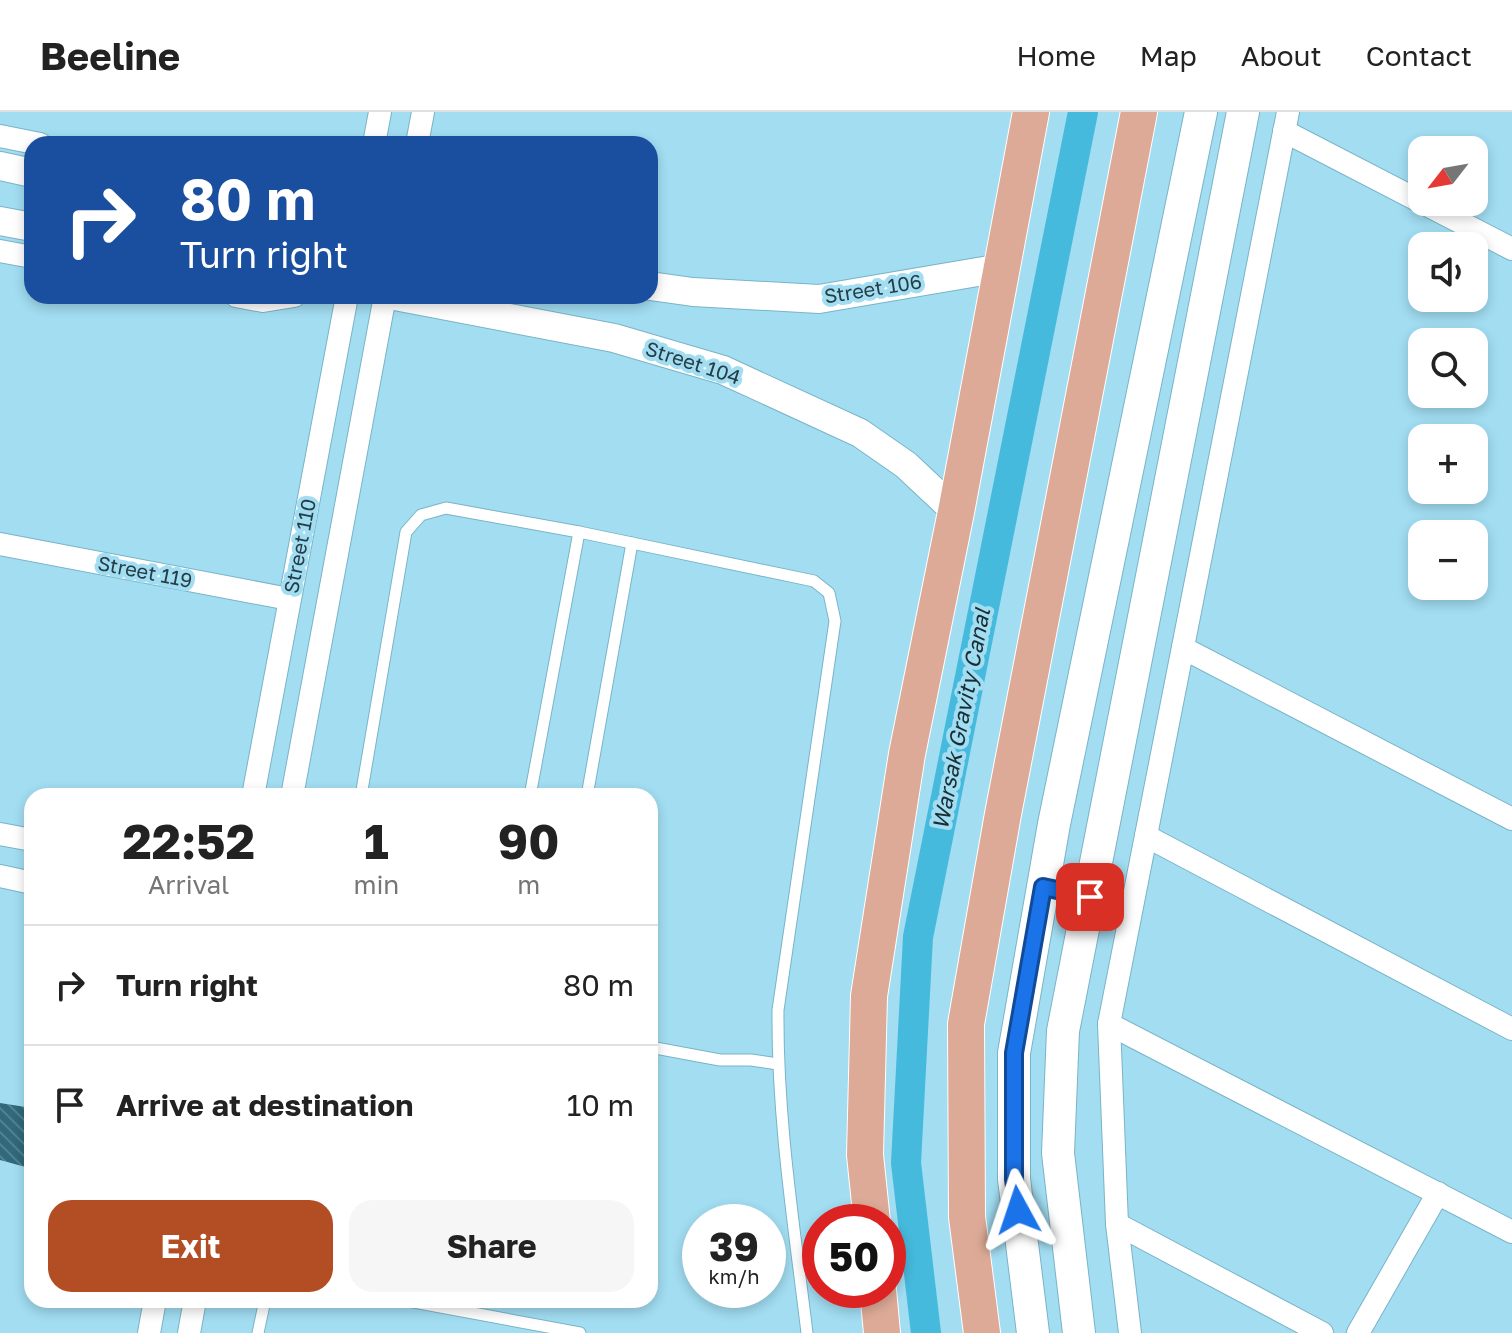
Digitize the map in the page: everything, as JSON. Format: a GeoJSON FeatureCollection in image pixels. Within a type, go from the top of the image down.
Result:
{"type":"FeatureCollection","features":[{"type":"Feature","properties":{"kind":"main road"},"geometry":{"type":"LineString","coordinates":[[870,1204],[865,1155],[869,996],[907,754],[1031,112]]}},
{"type":"Feature","properties":{"kind":"main road"},"geometry":{"type":"LineString","coordinates":[[982,1333],[967,1217],[966,1024],[1003,814],[1139,112]]}},
{"type":"Feature","properties":{"kind":"main road"},"geometry":{"type":"LineString","coordinates":[[1033,1333],[1014,1179],[1014,1053],[1064,778],[1201,112]]}},
{"type":"Feature","properties":{"kind":"main road"},"geometry":{"type":"LineString","coordinates":[[1079,1333],[1058,1153],[1063,1031],[1243,112]]}},
{"type":"Feature","properties":{"kind":"main road"},"geometry":{"type":"LineString","coordinates":[[1043,887],[1090,897]]}},
{"type":"Feature","properties":{"kind":"main road"},"geometry":{"type":"LineString","coordinates":[[880,1308],[882,1333]]}},
{"type":"Feature","properties":{"kind":"street"},"geometry":{"type":"LineString","coordinates":[[376,136],[380,112]]}},
{"type":"Feature","properties":{"kind":"street"},"geometry":{"type":"LineString","coordinates":[[418,136],[423,112]]}},
{"type":"Feature","properties":{"kind":"street"},"geometry":{"type":"LineString","coordinates":[[1130,1333],[1117,1224],[1109,1024],[1286,122],[1512,249]]}},
{"type":"Feature","properties":{"kind":"street"},"geometry":{"type":"LineString","coordinates":[[0,136],[24,141]]}},
{"type":"Feature","properties":{"kind":"street"},"geometry":{"type":"LineString","coordinates":[[0,166],[24,171]]}},
{"type":"Feature","properties":{"kind":"street"},"geometry":{"type":"LineString","coordinates":[[0,221],[24,226]]}},
{"type":"Feature","properties":{"kind":"street"},"geometry":{"type":"LineString","coordinates":[[0,251],[24,256]]}},
{"type":"Feature","properties":{"kind":"street","name":"Street 106"},"geometry":{"type":"LineString","coordinates":[[658,287],[819,299],[1001,268]]}},
{"type":"Feature","properties":{"kind":"street","name":"Street 110"},"geometry":{"type":"LineString","coordinates":[[254,788],[345,304]]}},
{"type":"Feature","properties":{"kind":"street","name":"Street 110"},"geometry":{"type":"LineString","coordinates":[[293,788],[384,304]]}},
{"type":"Feature","properties":{"kind":"street","name":"Street 104"},"geometry":{"type":"LineString","coordinates":[[437,304],[614,338],[723,370],[860,433],[906,465],[956,512]]}},
{"type":"Feature","properties":{"kind":"street","name":"Street 119"},"geometry":{"type":"LineString","coordinates":[[0,544],[289,599]]}},
{"type":"Feature","properties":{"kind":"street"},"geometry":{"type":"LineString","coordinates":[[1183,648],[1512,819]]}},
{"type":"Feature","properties":{"kind":"street"},"geometry":{"type":"LineString","coordinates":[[0,834],[24,838]]}},
{"type":"Feature","properties":{"kind":"street"},"geometry":{"type":"LineString","coordinates":[[1146,836],[1512,1029]]}},
{"type":"Feature","properties":{"kind":"street"},"geometry":{"type":"LineString","coordinates":[[0,876],[24,881]]}},
{"type":"Feature","properties":{"kind":"street"},"geometry":{"type":"LineString","coordinates":[[1109,1024],[1512,1232]]}},
{"type":"Feature","properties":{"kind":"street"},"geometry":{"type":"LineString","coordinates":[[1358,1333],[1438,1193]]}},
{"type":"Feature","properties":{"kind":"street"},"geometry":{"type":"LineString","coordinates":[[1117,1224],[1322,1333]]}},
{"type":"Feature","properties":{"kind":"street"},"geometry":{"type":"LineString","coordinates":[[149,1333],[154,1308]]}},
{"type":"Feature","properties":{"kind":"street"},"geometry":{"type":"LineString","coordinates":[[189,1333],[194,1308]]}},
{"type":"Feature","properties":{"kind":"lane"},"geometry":{"type":"LineString","coordinates":[[362,788],[406,532],[421,515],[446,508],[579,532],[814,581],[829,593],[835,621],[778,1010],[783,1138],[807,1333]]}},
{"type":"Feature","properties":{"kind":"lane"},"geometry":{"type":"LineString","coordinates":[[531,788],[579,532]]}},
{"type":"Feature","properties":{"kind":"lane"},"geometry":{"type":"LineString","coordinates":[[588,788],[632,543]]}},
{"type":"Feature","properties":{"kind":"lane"},"geometry":{"type":"LineString","coordinates":[[658,1048],[720,1060],[778,1064]]}},
{"type":"Feature","properties":{"kind":"lane"},"geometry":{"type":"LineString","coordinates":[[258,1333],[263,1308]]}},
{"type":"Feature","properties":{"kind":"lane"},"geometry":{"type":"LineString","coordinates":[[446,1308],[580,1333]]}},
{"type":"Feature","properties":{"kind":"building"},"geometry":{"type":"Polygon","coordinates":[[[0,1103],[24,1107],[24,1167],[0,1160],[0,1103]]]}},
{"type":"Feature","properties":{"kind":"waterway","name":"Warsak Gravity Canal"},"geometry":{"type":"LineString","coordinates":[[926,1333],[906,1163],[918,937],[1083,112]]}},
{"type":"Feature","properties":{"kind":"route"},"geometry":{"type":"LineString","coordinates":[[1018,1210],[1014,1179],[1014,1053],[1043,887],[1090,897]]}}]}
